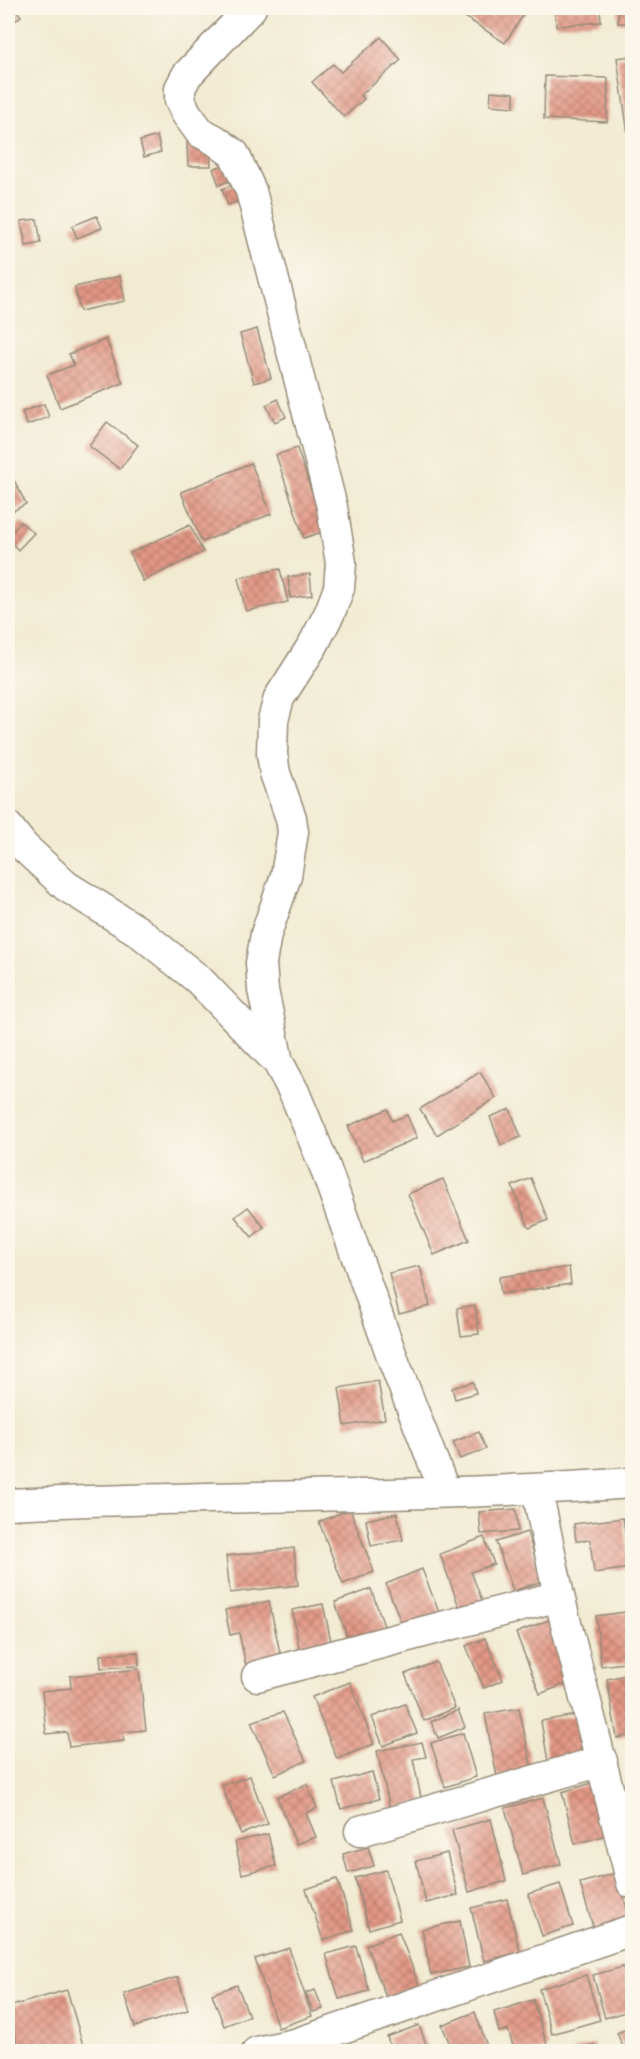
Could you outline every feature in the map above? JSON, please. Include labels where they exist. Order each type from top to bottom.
[{"type":"street","points":[[251,8],[187,75],[180,88],[180,100],[200,132],[221,143],[234,154],[251,191],[332,507],[341,563],[339,588],[330,612],[313,645],[279,698],[273,720],[272,754],[293,832],[286,876],[266,934],[261,963],[263,990],[278,1062]]},
{"type":"street","points":[[8,827],[23,846],[66,885],[138,932],[199,980],[278,1062],[294,1092],[325,1167],[394,1362],[445,1492]]},
{"type":"street","points":[[8,1504],[537,1490],[633,1483]]},
{"type":"street","points":[[537,1490],[559,1596],[632,1874]]},
{"type":"street","points":[[257,1676],[559,1596]]},
{"type":"street","points":[[360,1831],[602,1761]]},
{"type":"street","points":[[257,2052],[296,2048],[633,1930]]},
{"type":"building","points":[[8,8],[14,8],[21,16],[8,27]]},
{"type":"building","points":[[467,8],[528,8],[505,43],[462,15]]},
{"type":"building","points":[[554,8],[600,8],[601,22],[556,26]]},
{"type":"building","points":[[618,8],[632,8],[632,23],[618,23]]},
{"type":"building","points":[[381,37],[401,60],[361,95],[364,99],[344,117],[312,82],[333,64],[341,72]]},
{"type":"building","points":[[632,56],[632,133],[628,134],[617,58]]},
{"type":"building","points":[[545,76],[608,78],[607,122],[544,119]]},
{"type":"building","points":[[491,91],[514,93],[514,107],[490,105]]},
{"type":"building","points":[[157,136],[161,152],[144,157],[140,141]]},
{"type":"building","points":[[210,142],[211,166],[188,166],[187,143]]},
{"type":"building","points":[[233,161],[239,176],[219,185],[213,169]]},
{"type":"building","points":[[240,182],[245,199],[228,205],[222,189]]},
{"type":"building","points":[[97,216],[102,228],[77,238],[72,226]]},
{"type":"building","points":[[37,219],[41,243],[26,246],[21,221]]},
{"type":"building","points":[[120,276],[125,301],[80,311],[75,287]]},
{"type":"building","points":[[257,329],[271,378],[254,383],[240,334]]},
{"type":"building","points":[[106,339],[123,383],[60,408],[47,375],[74,365],[69,354]]},
{"type":"building","points":[[278,399],[286,417],[275,422],[266,405]]},
{"type":"building","points":[[44,404],[49,417],[27,425],[22,412]]},
{"type":"building","points":[[107,422],[138,445],[120,469],[89,446]]},
{"type":"building","points":[[297,448],[325,531],[304,538],[276,455]]},
{"type":"building","points":[[251,463],[271,514],[202,542],[181,492]]},
{"type":"building","points":[[10,472],[26,504],[11,512],[8,505],[8,473]]},
{"type":"building","points":[[21,522],[34,533],[18,550],[8,536]]},
{"type":"building","points":[[190,525],[203,552],[143,581],[130,553]]},
{"type":"building","points":[[280,569],[288,602],[246,611],[238,578]]},
{"type":"building","points":[[310,574],[312,595],[290,598],[288,577]]},
{"type":"building","points":[[480,1072],[496,1098],[437,1135],[420,1109]]},
{"type":"building","points":[[388,1109],[392,1121],[407,1115],[417,1138],[363,1161],[348,1126]]},
{"type":"building","points":[[510,1109],[521,1137],[501,1145],[490,1117]]},
{"type":"building","points":[[531,1178],[548,1220],[529,1228],[512,1186]]},
{"type":"building","points":[[443,1179],[469,1240],[434,1255],[408,1194]]},
{"type":"building","points":[[248,1207],[264,1227],[252,1237],[235,1217]]},
{"type":"building","points":[[420,1266],[430,1306],[399,1314],[389,1273]]},
{"type":"building","points":[[569,1267],[571,1284],[501,1294],[499,1277]]},
{"type":"building","points":[[475,1305],[479,1334],[461,1336],[457,1308]]},
{"type":"building","points":[[378,1381],[385,1419],[345,1426],[339,1388]]},
{"type":"building","points":[[473,1382],[476,1393],[455,1399],[452,1388]]},
{"type":"building","points":[[479,1432],[486,1449],[460,1459],[453,1442]]},
{"type":"building","points":[[350,1509],[374,1572],[343,1584],[319,1522]]},
{"type":"building","points":[[516,1509],[518,1531],[481,1534],[479,1512]]},
{"type":"building","points":[[397,1513],[403,1540],[371,1546],[366,1520]]},
{"type":"building","points":[[623,1518],[630,1568],[594,1573],[590,1540],[576,1541],[574,1524]]},
{"type":"building","points":[[527,1532],[543,1581],[513,1591],[496,1542]]},
{"type":"building","points":[[484,1537],[494,1564],[471,1572],[483,1603],[461,1612],[440,1554]]},
{"type":"building","points":[[294,1548],[298,1585],[230,1593],[226,1556]]},
{"type":"building","points":[[422,1569],[442,1620],[406,1635],[386,1584]]},
{"type":"building","points":[[371,1589],[389,1640],[353,1653],[335,1602]]},
{"type":"building","points":[[269,1601],[282,1662],[247,1670],[239,1633],[230,1635],[225,1610]]},
{"type":"building","points":[[323,1604],[332,1646],[300,1653],[292,1610]]},
{"type":"building","points":[[632,1611],[632,1662],[601,1666],[596,1616]]},
{"type":"building","points":[[551,1619],[575,1680],[540,1694],[516,1633]]},
{"type":"building","points":[[485,1638],[503,1680],[484,1688],[466,1646]]},
{"type":"building","points":[[138,1652],[139,1666],[101,1668],[100,1655]]},
{"type":"building","points":[[436,1662],[455,1708],[424,1721],[405,1674]]},
{"type":"building","points":[[139,1669],[146,1730],[123,1732],[124,1741],[69,1747],[67,1732],[46,1734],[42,1691],[71,1688],[70,1676]]},
{"type":"building","points":[[632,1674],[632,1735],[617,1738],[607,1679]]},
{"type":"building","points":[[350,1682],[374,1744],[337,1759],[312,1697]]},
{"type":"building","points":[[405,1704],[417,1733],[383,1746],[372,1717]]},
{"type":"building","points":[[519,1708],[532,1769],[497,1777],[485,1714]]},
{"type":"building","points":[[458,1710],[465,1727],[438,1738],[431,1722]]},
{"type":"building","points":[[283,1712],[306,1761],[275,1775],[251,1722]]},
{"type":"building","points":[[575,1715],[583,1761],[549,1767],[541,1721]]},
{"type":"building","points":[[463,1733],[476,1777],[445,1787],[431,1743]]},
{"type":"building","points":[[422,1742],[426,1757],[413,1759],[422,1802],[390,1809],[377,1751]]},
{"type":"building","points":[[372,1772],[379,1799],[341,1809],[334,1782]]},
{"type":"building","points":[[250,1776],[268,1824],[241,1834],[222,1786]]},
{"type":"building","points":[[592,1783],[607,1835],[575,1844],[562,1792]]},
{"type":"building","points":[[307,1784],[317,1808],[306,1813],[316,1837],[296,1844],[277,1797]]},
{"type":"building","points":[[543,1798],[561,1864],[523,1875],[505,1808]]},
{"type":"building","points":[[491,1819],[506,1881],[469,1892],[452,1830]]},
{"type":"building","points":[[268,1834],[276,1866],[242,1874],[235,1842]]},
{"type":"building","points":[[368,1847],[374,1866],[348,1873],[343,1854]]},
{"type":"building","points":[[447,1853],[458,1895],[426,1903],[416,1861]]},
{"type":"building","points":[[386,1870],[400,1920],[369,1929],[355,1878]]},
{"type":"building","points":[[617,1873],[630,1919],[594,1930],[580,1883]]},
{"type":"building","points":[[337,1879],[354,1930],[323,1940],[306,1889]]},
{"type":"building","points":[[560,1884],[573,1926],[542,1936],[528,1894]]},
{"type":"building","points":[[507,1899],[520,1952],[484,1961],[471,1908]]},
{"type":"building","points":[[460,1921],[469,1967],[431,1975],[422,1929]]},
{"type":"building","points":[[399,1932],[419,1985],[386,1997],[366,1945]]},
{"type":"building","points":[[356,1946],[369,1991],[339,1999],[326,1954]]},
{"type":"building","points":[[289,1948],[312,2016],[278,2028],[255,1959]]},
{"type":"building","points":[[623,1967],[632,2010],[605,2018],[593,1975]]},
{"type":"building","points":[[586,1975],[600,2020],[552,2034],[539,1989]]},
{"type":"building","points":[[178,1977],[188,2010],[135,2027],[124,1994]]},
{"type":"building","points":[[237,1985],[249,2016],[224,2026],[212,1994]]},
{"type":"building","points":[[67,1990],[85,2052],[19,2052],[8,2007]]},
{"type":"building","points":[[315,1990],[323,2009],[313,2012],[306,1993]]},
{"type":"building","points":[[533,2000],[548,2048],[535,2052],[515,2052],[508,2030],[499,2032],[494,2012]]},
{"type":"building","points":[[475,2012],[489,2052],[453,2052],[442,2025]]},
{"type":"building","points":[[419,2025],[429,2052],[392,2052],[387,2037]]},
{"type":"building","points":[[632,2027],[632,2052],[625,2052],[617,2033]]},
{"type":"building","points":[[594,2044],[596,2052],[572,2052],[572,2051]]}]
